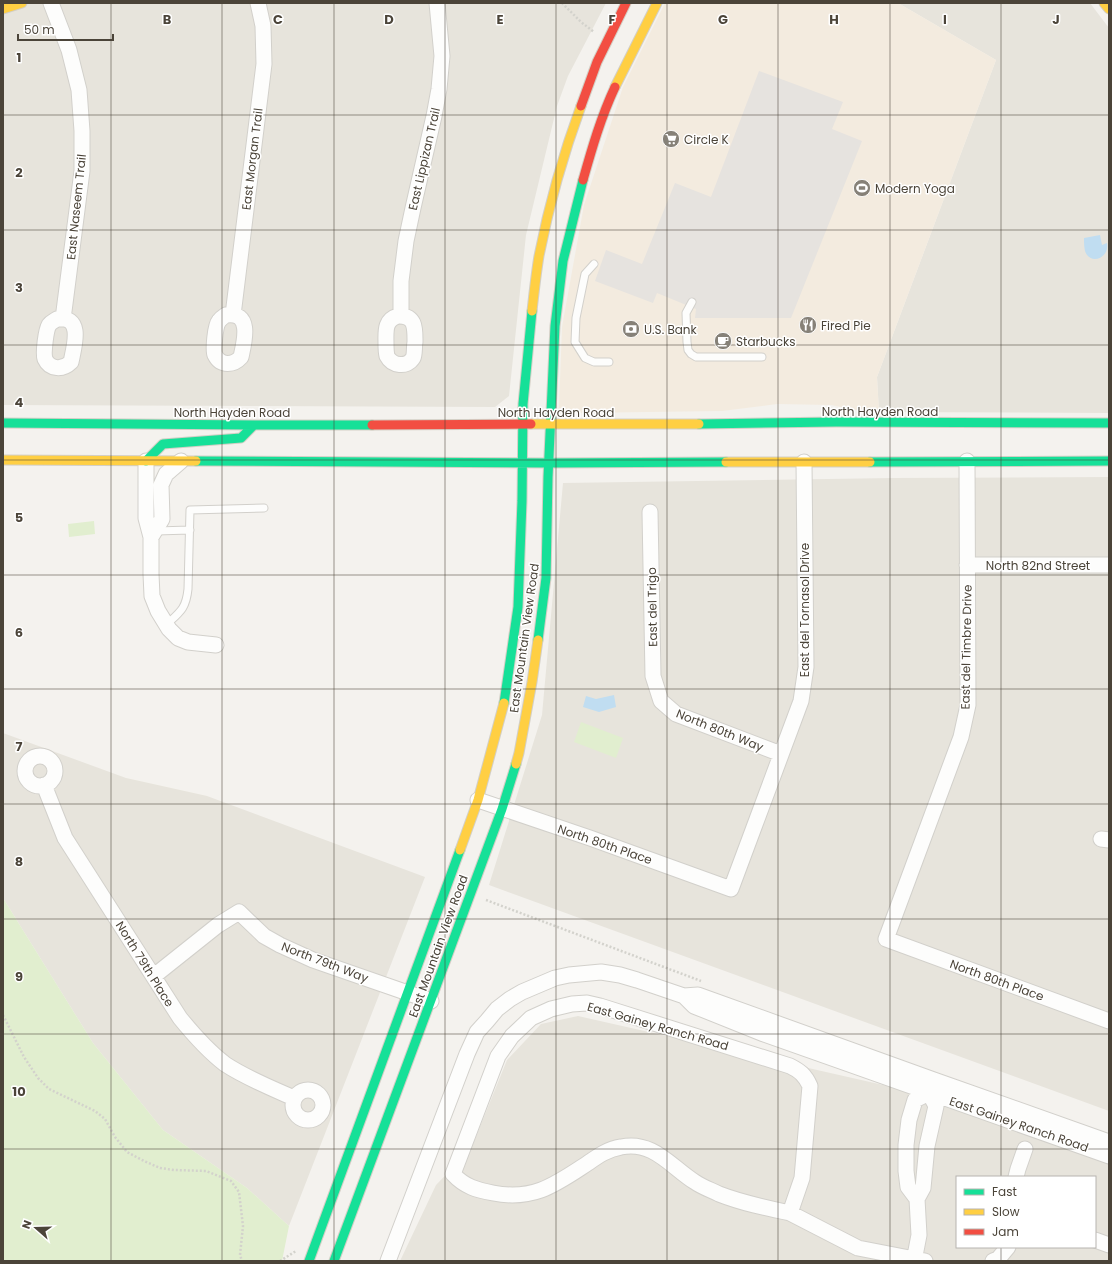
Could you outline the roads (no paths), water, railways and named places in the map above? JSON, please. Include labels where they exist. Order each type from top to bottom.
[{"type":"main road","points":[[3,9],[22,3]]},
{"type":"main road","name":"East Mountain View Road","points":[[308,1261],[478,800],[506,697],[518,607],[523,424],[530,322],[539,258],[551,201],[571,132],[597,62],[626,3]]},
{"type":"main road","name":"East Mountain View Road","points":[[334,1261],[502,809],[519,753],[532,682],[545,586],[550,424],[555,326],[559,288],[579,194],[597,132],[608,102],[636,41],[657,3]]},
{"type":"main road","points":[[1104,3],[1109,9]]},
{"type":"main road","name":"North Hayden Road","points":[[3,422],[254,425],[671,425],[836,422],[1109,423]]},
{"type":"main road","points":[[146,461],[163,444],[241,438],[254,425]]},
{"type":"main road","points":[[3,460],[396,461],[523,463],[1109,461]]},
{"type":"street","name":"East Naseem Trail","points":[[51,3],[70,50],[79,90],[82,131],[82,171],[63,319]]},
{"type":"street","name":"East Morgan Trail","points":[[233,315],[264,64],[263,26],[258,3]]},
{"type":"street","name":"East Lippizan Trail","points":[[401,316],[401,281],[406,241],[439,88],[442,56],[437,3]]},
{"type":"street","points":[[146,461],[146,518],[152,533],[152,596],[158,611],[166,624],[178,638],[188,642],[216,645]]},
{"type":"street","points":[[152,533],[162,519],[161,485],[166,474],[181,461]]},
{"type":"street","name":"East del Timbre Drive","points":[[886,939],[961,737],[968,705],[967,461]]},
{"type":"street","name":"East del Tornasol Drive","points":[[731,889],[801,701],[806,667],[804,462]]},
{"type":"street","name":"East del Trigo","points":[[650,512],[653,676],[661,701]]},
{"type":"street","name":"North 82nd Street","points":[[967,565],[1109,565]]},
{"type":"street","name":"North 80th Way","points":[[661,701],[676,714],[781,754]]},
{"type":"street","name":"North 79th Place","points":[[44,785],[65,838],[180,1018],[197,1038],[225,1064],[261,1084],[294,1098]]},
{"type":"street","name":"North 80th Place","points":[[478,800],[590,838],[731,889]]},
{"type":"street","name":"North 79th Way","points":[[154,976],[218,925],[239,912],[264,936],[280,945],[313,960],[431,1001]]},
{"type":"street","name":"North 80th Place","points":[[886,939],[1109,1021]]},
{"type":"street","name":"East Gainey Ranch Road","points":[[388,1261],[467,1054],[477,1032],[497,1009],[510,999],[554,978],[569,975],[601,972],[620,975],[684,996],[698,995],[1109,1156]]},
{"type":"street","name":"East Gainey Ranch Road","points":[[790,1213],[802,1178],[810,1086],[806,1077],[798,1070],[790,1066],[643,1019],[600,1006],[586,1004],[572,1004],[551,1009],[531,1018],[512,1036],[498,1056],[453,1174],[459,1181],[475,1190],[503,1195],[523,1195],[554,1185],[604,1152],[622,1146],[640,1146],[656,1152],[695,1183],[721,1194],[756,1206],[790,1213],[858,1248],[918,1260],[919,1235],[917,1199],[923,1188],[926,1146],[936,1106],[931,1086]]},
{"type":"street","name":"East Gainey Ranch Road","points":[[931,1086],[1109,1142]]},
{"type":"street","name":"East Gainey Ranch Road","points":[[917,1199],[908,1187],[906,1171],[906,1145],[909,1120],[915,1100],[931,1086]]},
{"type":"street","name":"East Gainey Ranch Road","points":[[1016,1176],[1025,1149]]},
{"type":"street","points":[[1096,1240],[1109,1245]]},
{"type":"street","points":[[992,1261],[998,1259],[1007,1248]]},
{"type":"lane","points":[[594,264],[585,274],[576,318],[575,342],[585,358],[594,362],[609,362]]},
{"type":"lane","points":[[692,302],[686,313],[687,342],[690,354],[696,357],[762,357]]},
{"type":"lane","points":[[166,624],[182,611],[187,602],[190,510],[264,508]]},
{"type":"lane","points":[[152,533],[190,530]]},
{"type":"water","points":[[1100,235],[1102,245],[1107,243],[1106,253],[1099,258],[1091,258],[1085,251],[1084,238]]},
{"type":"water","points":[[614,695],[616,707],[599,712],[583,707],[586,696],[596,699]]},
{"type":"place","name":"Circle K","points":[[671,139]]},
{"type":"place","name":"Modern Yoga","points":[[862,188]]},
{"type":"place","name":"Fired Pie","points":[[808,325]]},
{"type":"place","name":"U.S. Bank","points":[[631,329]]},
{"type":"place","name":"Starbucks","points":[[723,341]]}]
